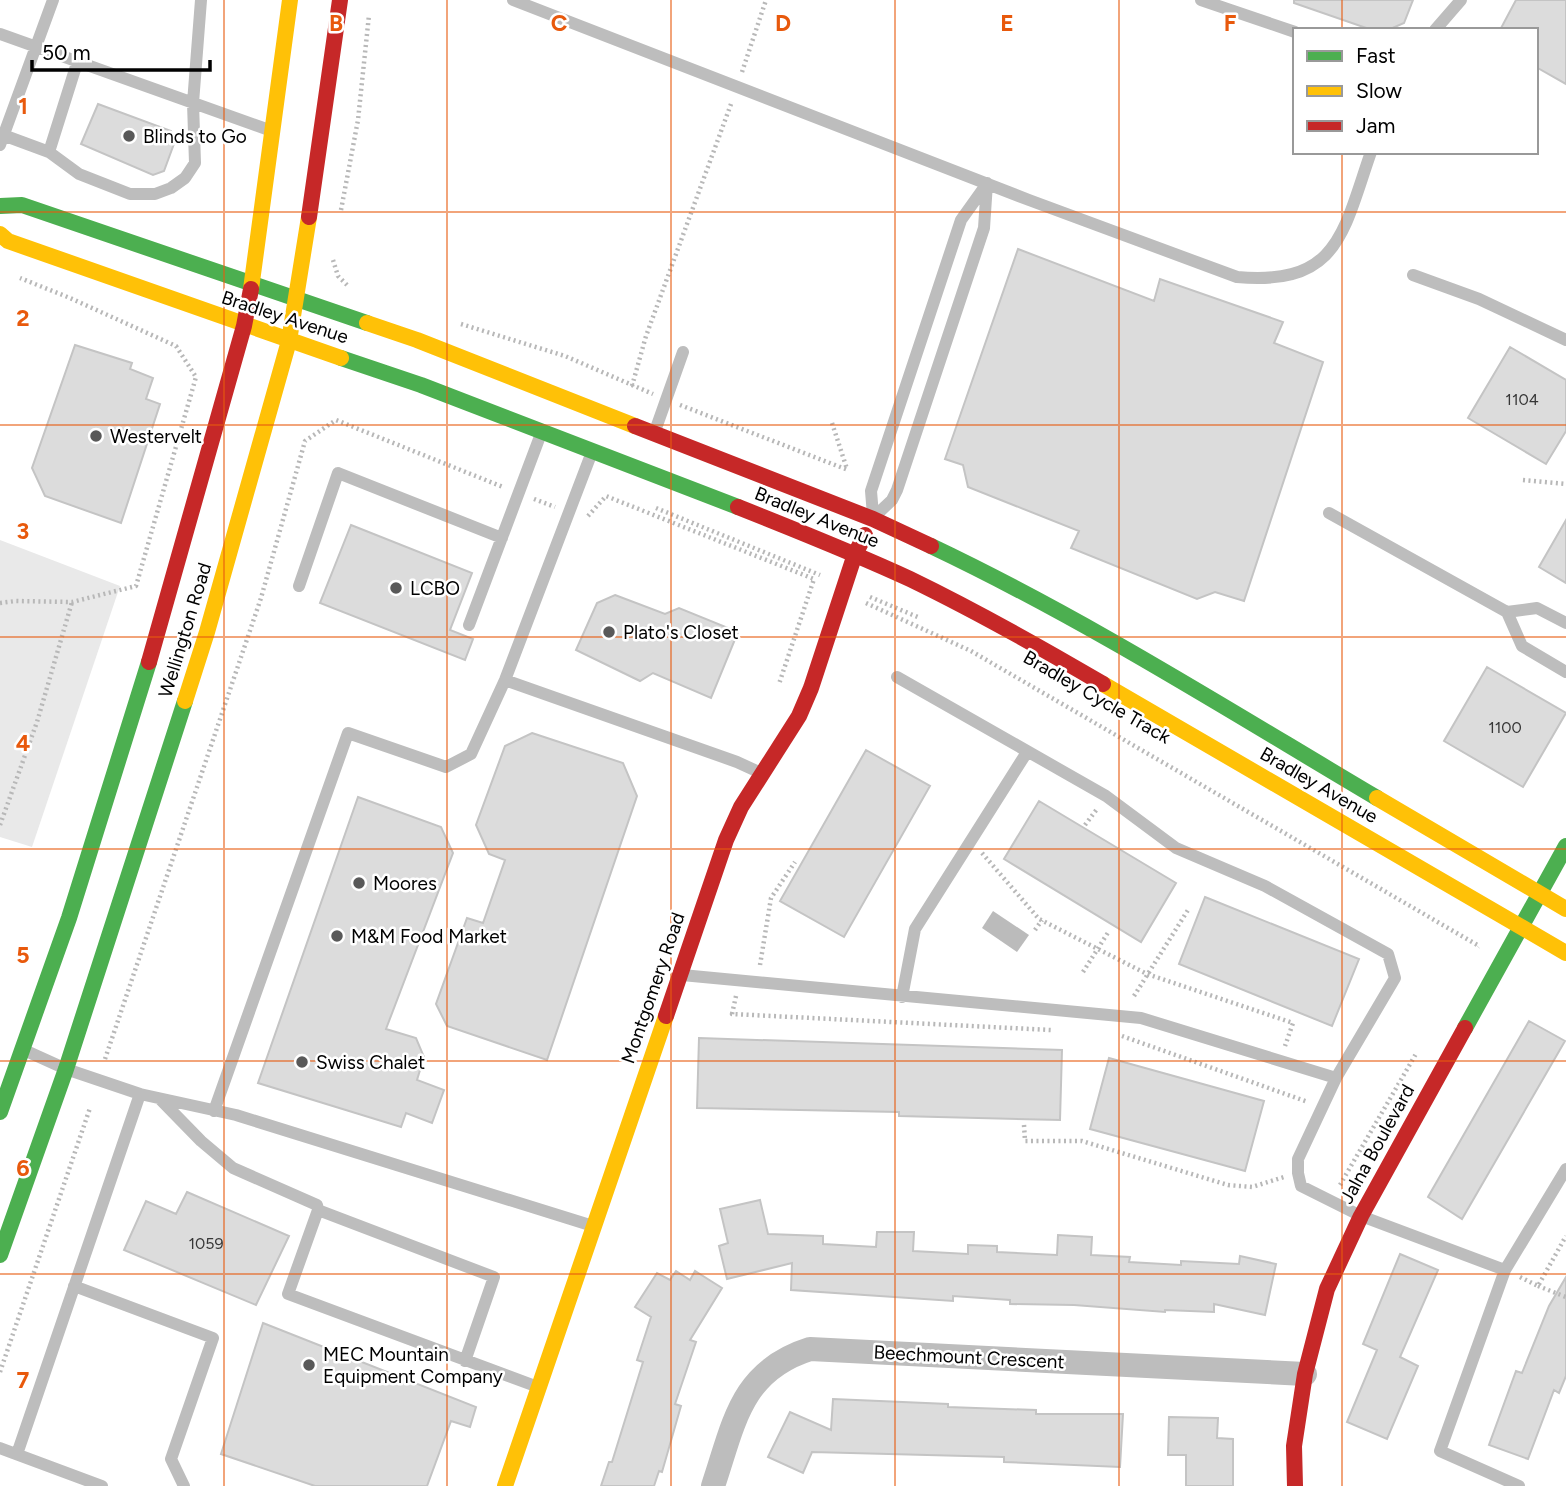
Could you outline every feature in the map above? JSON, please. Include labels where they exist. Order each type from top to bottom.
[{"type":"main road","name":"Wellington Road","points":[[0,1112],[96,836],[165,613],[244,326],[252,285],[290,0]]},
{"type":"main road","name":"Wellington Road","points":[[0,1255],[66,1069],[215,606],[289,341],[298,299],[340,0]]},
{"type":"main road","name":"Bradley Avenue","points":[[0,206],[22,205],[481,364],[873,519],[975,566],[1058,611],[1566,909]]},
{"type":"main road","name":"Bradley Avenue","points":[[0,234],[8,241],[244,326],[421,385],[543,431],[855,554],[912,580],[1009,629],[1566,953]]},
{"type":"main road","name":"Montgomery Road","points":[[505,1486],[726,840],[741,807],[799,716],[811,688],[855,554],[873,519]]},
{"type":"main road","name":"Jalna Boulevard","points":[[1295,1486],[1294,1446],[1306,1374],[1327,1289],[1361,1216],[1566,846]]},
{"type":"street","name":"Beechmount Crescent","points":[[713,1486],[737,1416],[748,1393],[763,1373],[786,1356],[810,1349],[1306,1374]]},
{"type":"lane","points":[[53,0],[2,140],[49,152],[79,174],[130,194],[155,194],[171,188],[185,178],[195,163],[193,103],[201,0]]},
{"type":"lane","points":[[516,0],[1237,277],[1267,279],[1293,275],[1323,260],[1343,232],[1370,154]]},
{"type":"lane","points":[[1201,0],[1293,31]]},
{"type":"lane","points":[[1437,28],[1461,0]]},
{"type":"lane","points":[[0,34],[273,131]]},
{"type":"lane","points":[[49,152],[78,63]]},
{"type":"lane","points":[[873,519],[897,490],[984,228],[987,183]]},
{"type":"lane","points":[[873,519],[871,491],[961,220],[987,183]]},
{"type":"lane","points":[[1413,275],[1479,299],[1566,340]]},
{"type":"lane","points":[[654,434],[683,352]]},
{"type":"lane","points":[[469,625],[543,431]]},
{"type":"lane","points":[[214,1111],[348,733],[446,766],[471,754],[505,681],[552,564],[593,450]]},
{"type":"lane","points":[[299,586],[338,473],[502,538]]},
{"type":"lane","points":[[1329,513],[1507,612],[1522,646],[1566,672]]},
{"type":"lane","points":[[1507,612],[1537,607],[1566,623]]},
{"type":"lane","points":[[897,677],[1106,796],[1176,848],[1265,886],[1388,954],[1395,978],[1336,1078],[1298,1159],[1301,1186],[1361,1216],[1505,1270]]},
{"type":"lane","points":[[505,681],[737,762],[763,774]]},
{"type":"lane","points":[[902,997],[915,929],[1027,752]]},
{"type":"lane","points":[[680,975],[1140,1018],[1336,1078]]},
{"type":"lane","points":[[23,1050],[66,1069],[140,1094],[236,1115],[594,1226]]},
{"type":"lane","points":[[17,1454],[140,1094]]},
{"type":"lane","points":[[160,1098],[201,1141],[233,1168],[317,1205],[318,1210],[288,1294],[539,1387]]},
{"type":"lane","points":[[1519,1486],[1440,1451],[1505,1270],[1566,1169]]},
{"type":"lane","points":[[318,1210],[495,1277],[465,1361]]},
{"type":"lane","points":[[74,1286],[213,1338],[171,1459],[184,1486]]},
{"type":"lane","points":[[0,1448],[102,1486]]},
{"type":"path","points":[[632,386],[646,336],[766,0]]},
{"type":"path","points":[[337,222],[344,200],[358,120],[369,13]]},
{"type":"path","points":[[333,253],[333,263],[338,276],[350,288]]},
{"type":"path","points":[[0,603],[72,603],[136,586],[195,377],[176,346],[12,275]]},
{"type":"path","points":[[458,323],[565,356],[666,400],[848,470],[832,423]]},
{"type":"path","points":[[105,1059],[261,598],[305,441],[336,420],[585,519],[606,496],[844,589],[971,651],[1479,946],[1472,957]]},
{"type":"path","points":[[1523,480],[1566,484]]},
{"type":"path","points":[[652,506],[844,589],[924,620]]},
{"type":"path","points":[[779,686],[814,579]]},
{"type":"path","points":[[0,825],[37,722],[72,603]]},
{"type":"path","points":[[971,839],[1042,920],[1147,974],[1293,1023],[1280,1061]]},
{"type":"path","points":[[757,981],[771,898],[795,862]]},
{"type":"path","points":[[1134,996],[1188,910]]},
{"type":"path","points":[[1035,930],[1042,920]]},
{"type":"path","points":[[1083,972],[1109,931]]},
{"type":"path","points":[[740,980],[732,1014],[1059,1030]]},
{"type":"path","points":[[1113,1033],[1322,1107]]},
{"type":"path","points":[[1340,1185],[1418,1050]]},
{"type":"path","points":[[0,1373],[90,1108]]},
{"type":"path","points":[[1024,1125],[1025,1141],[1082,1141],[1228,1185],[1252,1187],[1298,1173]]},
{"type":"path","points":[[1538,1286],[1566,1297]]},
{"type":"shaded area","points":[[0,540],[120,586],[32,847],[0,837]]},
{"type":"shaded area","points":[[993,911],[1029,935],[1017,952],[982,928]]},
{"type":"building","points":[[1294,0],[1413,0],[1404,23],[1393,28],[1366,28],[1294,3]]},
{"type":"building","points":[[1516,0],[1566,0],[1566,84],[1538,68],[1538,28],[1501,28]]},
{"type":"building","name":"Blinds to Go","points":[[98,104],[171,131],[175,141],[164,171],[153,175],[81,144]]},
{"type":"building","points":[[1018,249],[1154,301],[1160,279],[1283,322],[1274,343],[1323,362],[1244,601],[1215,592],[1197,599],[1071,548],[1079,531],[968,487],[963,465],[945,459]]},
{"type":"building","name":"Westervelt","points":[[75,345],[132,363],[130,369],[153,378],[146,399],[160,404],[121,523],[45,496],[32,468]]},
{"type":"building","points":[[1510,347],[1566,380],[1566,431],[1546,464],[1468,418]]},
{"type":"building","points":[[1566,520],[1566,583],[1539,567]]},
{"type":"building","name":"LCBO","points":[[351,525],[472,573],[450,630],[473,639],[465,660],[320,603]]},
{"type":"building","points":[[615,595],[665,614],[679,608],[738,632],[711,698],[653,673],[640,681],[576,650],[597,603]]},
{"type":"building","points":[[1487,667],[1566,713],[1523,787],[1444,741]]},
{"type":"building","points":[[532,733],[623,763],[637,796],[547,1060],[447,1026],[436,1004],[467,918],[483,923],[505,860],[489,854],[476,825],[505,746]]},
{"type":"building","points":[[866,750],[930,786],[844,937],[780,901]]},
{"type":"building","points":[[358,797],[441,827],[453,853],[386,1029],[416,1038],[424,1057],[417,1080],[444,1090],[432,1123],[406,1113],[401,1127],[258,1083]]},
{"type":"building","points":[[1039,801],[1176,883],[1141,942],[1004,859]]},
{"type":"building","points":[[1205,897],[1359,959],[1332,1026],[1179,964]]},
{"type":"building","points":[[1529,1021],[1565,1041],[1462,1219],[1428,1197]]},
{"type":"building","points":[[699,1038],[1062,1050],[1060,1120],[899,1116],[899,1112],[697,1108]]},
{"type":"building","points":[[1109,1058],[1264,1101],[1245,1171],[1090,1129]]},
{"type":"building","points":[[187,1192],[289,1236],[256,1305],[124,1250],[146,1201],[176,1214]]},
{"type":"building","points":[[760,1200],[768,1234],[823,1236],[823,1244],[876,1247],[877,1232],[914,1232],[913,1251],[968,1254],[968,1245],[997,1246],[997,1252],[1057,1255],[1058,1235],[1092,1237],[1091,1255],[1130,1257],[1129,1262],[1239,1264],[1240,1256],[1276,1264],[1265,1315],[1214,1304],[1214,1312],[1165,1312],[1074,1305],[1010,1304],[1010,1300],[953,1296],[953,1301],[791,1290],[792,1263],[727,1279],[719,1246],[728,1243],[720,1209]]},
{"type":"building","points":[[1400,1254],[1438,1270],[1400,1357],[1418,1366],[1387,1439],[1347,1422],[1377,1350],[1363,1344]]},
{"type":"building","points":[[676,1271],[690,1280],[695,1271],[722,1288],[690,1340],[696,1342],[675,1404],[681,1406],[662,1472],[659,1471],[654,1486],[601,1486],[609,1462],[612,1462],[643,1362],[637,1360],[651,1317],[635,1307],[657,1273],[670,1280]]},
{"type":"building","points":[[1566,1277],[1566,1376],[1559,1393],[1554,1390],[1528,1459],[1489,1445],[1516,1371],[1522,1373],[1549,1306]]},
{"type":"building","name":"MEC Mountain Equipment Company","points":[[263,1323],[476,1407],[470,1427],[451,1421],[427,1486],[315,1486],[221,1454]]},
{"type":"building","points":[[833,1399],[1036,1410],[1036,1414],[1123,1414],[1120,1467],[1004,1462],[1004,1457],[812,1452],[803,1473],[768,1457],[790,1412],[831,1430]]},
{"type":"building","points":[[1169,1417],[1218,1418],[1217,1438],[1233,1439],[1233,1486],[1186,1486],[1186,1455],[1168,1455]]},
{"type":"traffic: fast","points":[[0,206],[22,205],[367,323]]},
{"type":"traffic: fast","points":[[341,358],[421,385],[738,507]]},
{"type":"traffic: fast","points":[[931,546],[1101,635],[1377,798]]},
{"type":"traffic: fast","points":[[0,1112],[69,918],[149,662]]},
{"type":"traffic: fast","points":[[0,1255],[66,1069],[185,701]]},
{"type":"traffic: fast","points":[[1465,1028],[1566,846]]},
{"type":"traffic: slow","points":[[251,289],[290,0]]},
{"type":"traffic: slow","points":[[185,701],[289,341],[309,217]]},
{"type":"traffic: slow","points":[[0,234],[8,241],[341,358]]},
{"type":"traffic: slow","points":[[367,323],[635,426]]},
{"type":"traffic: slow","points":[[1103,684],[1566,953]]},
{"type":"traffic: slow","points":[[1377,798],[1566,909]]},
{"type":"traffic: slow","points":[[505,1486],[666,1016]]},
{"type":"traffic: jam","points":[[309,217],[340,0]]},
{"type":"traffic: jam","points":[[149,662],[244,326],[251,289]]},
{"type":"traffic: jam","points":[[635,426],[873,519],[931,546]]},
{"type":"traffic: jam","points":[[738,507],[910,579],[1103,684]]},
{"type":"traffic: jam","points":[[666,1016],[726,840],[741,807],[799,716],[811,688],[855,554],[865,535]]},
{"type":"traffic: jam","points":[[1295,1486],[1294,1446],[1305,1374],[1327,1289],[1361,1216],[1465,1028]]},
{"type":"place","name":"Blinds to Go","points":[[129,136]]},
{"type":"place","name":"Westervelt","points":[[96,436]]},
{"type":"place","name":"LCBO","points":[[396,588]]},
{"type":"place","name":"Plato's Closet","points":[[609,632]]},
{"type":"place","name":"Moores","points":[[359,883]]},
{"type":"place","name":"M&M Food Market","points":[[337,936]]},
{"type":"place","name":"Swiss Chalet","points":[[302,1062]]},
{"type":"place","name":"MEC Mountain Equipment Company","points":[[309,1365]]}]
